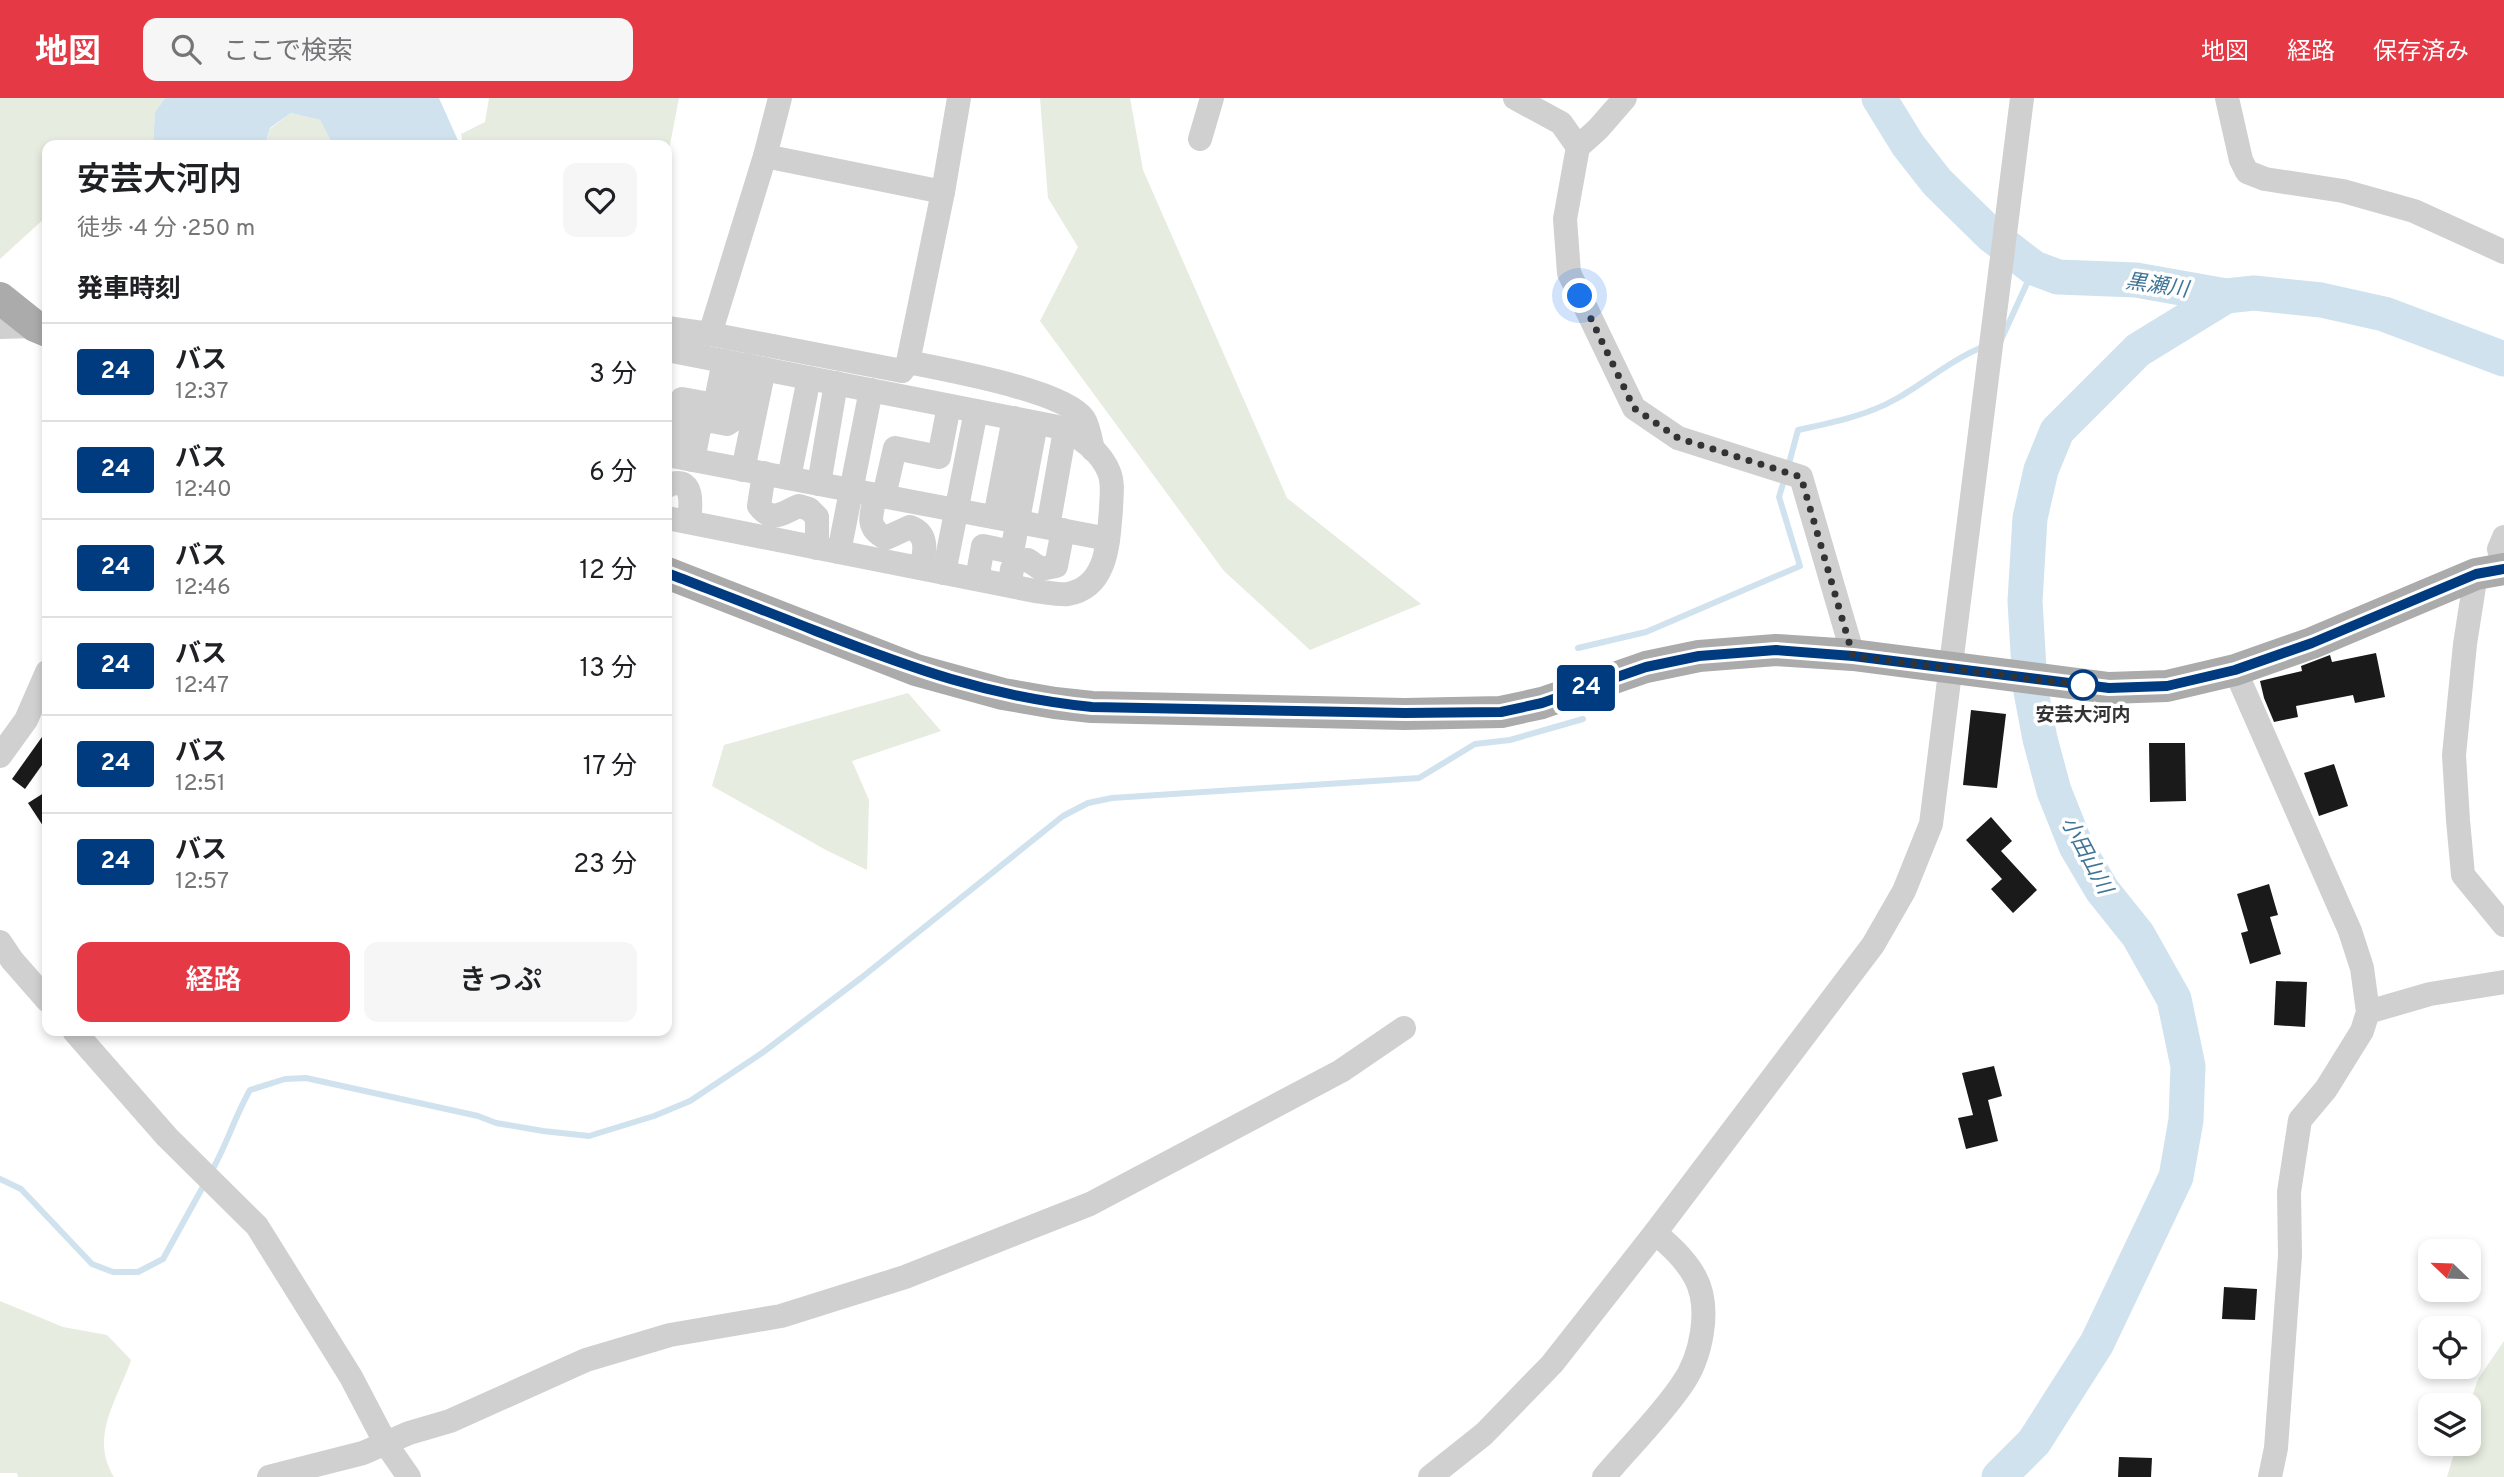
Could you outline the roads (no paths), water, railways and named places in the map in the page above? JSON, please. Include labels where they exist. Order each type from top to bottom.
[{"type":"main road","points":[[0,298],[41,329]]},
{"type":"main road","points":[[672,575],[916,670],[1003,694],[1055,704],[1405,713],[1501,712],[1542,703],[1646,667],[1699,656],[1776,650],[1853,656],[2109,688],[2167,686],[2235,670],[2312,643],[2495,570]]},
{"type":"street","points":[[710,334],[765,156],[780,98]]},
{"type":"street","points":[[672,329],[902,371],[908,362],[943,192],[959,98]]},
{"type":"street","points":[[1200,139],[1212,98]]},
{"type":"street","points":[[1515,98],[1561,123],[1578,148]]},
{"type":"street","points":[[1625,98],[1578,148],[1565,219],[1569,273],[1634,408],[1678,438],[1801,477],[1853,656]]},
{"type":"street","points":[[1430,1477],[1484,1434],[1552,1364],[1873,945],[1904,891],[1931,824],[1948,669],[2022,98]]},
{"type":"street","points":[[2227,98],[2241,160],[2248,172],[2265,180],[2343,191],[2414,211],[2504,251]]},
{"type":"street","points":[[765,156],[943,192]]},
{"type":"street","points":[[0,327],[41,329]]},
{"type":"street","points":[[672,352],[1065,430],[1082,438],[1094,451],[1109,471],[1112,485],[1104,562],[1086,585],[1068,594],[1035,591],[678,520],[692,499],[683,485],[672,484]]},
{"type":"street","points":[[908,362],[1004,382],[1069,405],[1084,420],[1094,451]]},
{"type":"street","points":[[745,365],[715,405],[682,399],[677,457],[1108,539]]},
{"type":"street","points":[[745,365],[759,506],[765,514],[775,516],[783,515],[799,506],[809,509],[817,517],[828,550]]},
{"type":"street","points":[[789,478],[809,378]]},
{"type":"street","points":[[819,484],[836,383]]},
{"type":"street","points":[[828,550],[851,490],[871,390]]},
{"type":"street","points":[[932,570],[919,530],[910,527],[886,538],[871,527],[870,520],[895,448],[939,457],[949,406]]},
{"type":"street","points":[[932,570],[956,510],[976,411]]},
{"type":"street","points":[[976,579],[983,545],[1012,551],[1006,519],[1025,421]]},
{"type":"street","points":[[1009,586],[1016,561],[1028,561],[1041,569],[1056,565],[1055,529],[1065,430]]},
{"type":"street","points":[[2504,537],[2495,570],[2465,644],[2454,755],[2463,875],[2504,925]]},
{"type":"street","points":[[2235,670],[2350,931],[2362,968],[2368,1012],[2362,1031],[2326,1089],[2300,1120],[2289,1192],[2290,1256],[2276,1448],[2270,1477]]},
{"type":"street","points":[[0,756],[26,720],[42,683]]},
{"type":"street","points":[[0,942],[42,994]]},
{"type":"street","points":[[2368,1012],[2430,994],[2504,982]]},
{"type":"street","points":[[269,1477],[363,1453],[409,1433],[450,1421],[586,1360],[670,1335],[793,1312],[905,1278],[1090,1204],[1341,1071],[1404,1028]]},
{"type":"street","points":[[78,1036],[167,1136],[257,1226],[351,1377],[386,1444],[409,1477]]},
{"type":"street","points":[[1604,1477],[1683,1384],[1702,1340],[1703,1302],[1696,1278],[1671,1247],[1655,1233]]},
{"type":"water","points":[[165,98],[439,98],[458,140],[330,140],[320,120],[291,113],[270,128],[266,140],[153,140],[155,112]]},
{"type":"waterway","name":"黒瀬川","points":[[1879,98],[1908,145],[1937,182],[1991,235],[2034,268],[2058,277],[2136,280],[2226,296],[2254,293],[2321,300],[2384,314],[2504,359]]},
{"type":"waterway","points":[[2001,340],[2034,268]]},
{"type":"waterway","name":"小田山川","points":[[1999,1477],[2034,1442],[2097,1343],[2176,1177],[2186,1120],[2188,1066],[2174,999],[2138,935],[2102,890],[2076,846],[2054,791],[2030,686],[2025,601],[2030,518],[2041,470],[2057,431],[2138,350],[2226,296]]},
{"type":"waterway","points":[[1788,467],[1798,430],[1848,418],[1885,405],[1961,357],[1985,346]]},
{"type":"waterway","points":[[1578,648],[1646,632],[1800,566],[1779,497],[1785,477]]},
{"type":"waterway","points":[[210,1174],[250,1090],[285,1079],[306,1078],[478,1116],[496,1123],[589,1136],[654,1116],[690,1101],[762,1053],[861,978],[1063,816],[1088,803],[1112,798],[1419,778],[1475,744],[1510,740],[1583,719]]},
{"type":"waterway","points":[[0,1179],[21,1189],[92,1264],[113,1272],[138,1272],[163,1259],[205,1183]]},
{"type":"place","name":"安芸大河内","points":[[2083,685]]}]
